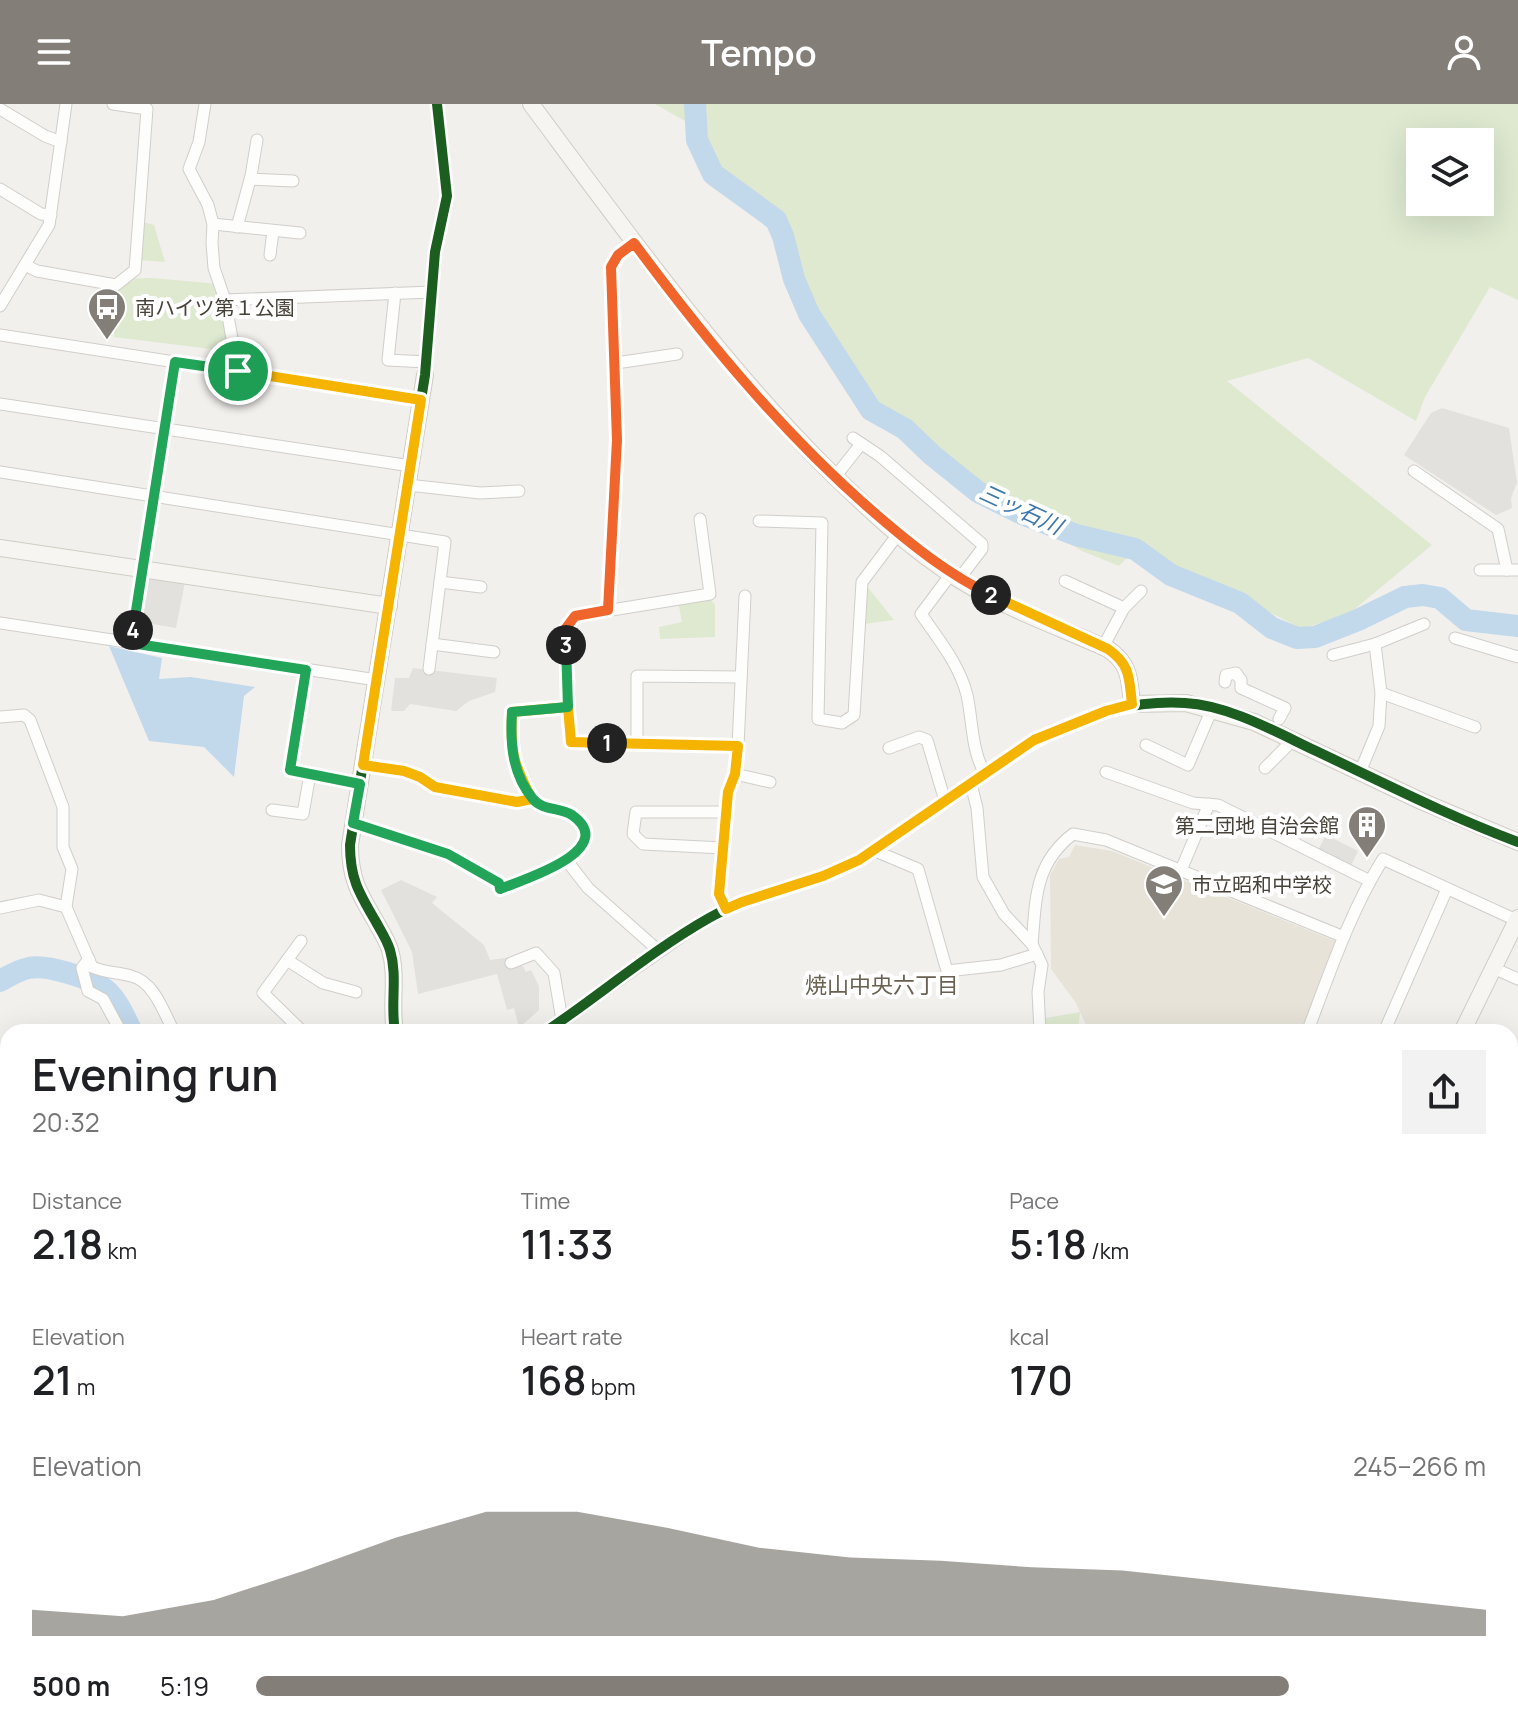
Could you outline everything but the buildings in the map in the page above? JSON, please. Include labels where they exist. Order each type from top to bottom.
[{"type":"street","points":[[0,306],[49,225],[66,104]]},
{"type":"street","points":[[25,265],[37,271],[116,285],[135,270],[147,109],[113,104]]},
{"type":"street","points":[[205,104],[199,142],[189,169],[208,205],[213,224],[214,268],[225,300],[238,371]]},
{"type":"street","points":[[394,1024],[394,965],[389,945],[356,887],[350,869],[353,823],[426,369],[435,252],[447,196],[437,104]]},
{"type":"street","points":[[531,104],[721,354],[835,477],[955,577],[1122,659],[1127,670],[1132,704]]},
{"type":"street","points":[[0,109],[61,142]]},
{"type":"street","points":[[237,227],[257,140]]},
{"type":"street","points":[[250,179],[293,181]]},
{"type":"street","points":[[0,189],[41,214],[51,215]]},
{"type":"street","points":[[213,224],[300,233]]},
{"type":"street","points":[[270,255],[273,231]]},
{"type":"street","points":[[608,610],[617,440],[611,267],[618,255],[634,243]]},
{"type":"street","points":[[225,300],[432,292]]},
{"type":"street","points":[[395,293],[388,360],[426,369]]},
{"type":"street","points":[[0,335],[421,400]]},
{"type":"street","points":[[616,363],[677,354]]},
{"type":"street","points":[[131,643],[175,362]]},
{"type":"street","points":[[0,404],[411,466]]},
{"type":"street","points":[[835,477],[857,441],[880,456],[982,544],[982,549],[921,614],[954,660],[967,695],[976,758],[985,774]]},
{"type":"street","points":[[1414,471],[1498,529],[1512,570],[1480,570]]},
{"type":"street","points":[[0,472],[445,542],[429,669]]},
{"type":"street","points":[[408,485],[480,493],[519,491]]},
{"type":"street","points":[[700,519],[710,594],[575,616],[566,628],[571,742],[738,746]]},
{"type":"street","points":[[759,521],[822,523],[818,719],[842,723],[854,715],[862,582],[899,533]]},
{"type":"street","points":[[0,548],[389,606]]},
{"type":"street","points":[[1065,581],[1124,608]]},
{"type":"street","points":[[440,582],[481,587]]},
{"type":"street","points":[[1103,647],[1124,608],[1141,591]]},
{"type":"street","points":[[726,909],[719,894],[728,792],[735,774],[738,746],[745,596]]},
{"type":"street","points":[[0,623],[377,680]]},
{"type":"street","points":[[1333,655],[1375,644],[1424,624]]},
{"type":"street","points":[[1455,638],[1518,657]]},
{"type":"street","points":[[432,644],[494,652]]},
{"type":"street","points":[[1360,772],[1379,726],[1381,693],[1375,644]]},
{"type":"street","points":[[306,670],[290,770],[360,784]]},
{"type":"street","points":[[1225,682],[1226,675],[1236,673],[1241,680],[1241,688],[1285,708],[1279,719]]},
{"type":"street","points":[[637,743],[637,676],[741,677]]},
{"type":"street","points":[[1381,693],[1475,727]]},
{"type":"street","points":[[556,1024],[708,918],[742,902],[823,876],[859,860],[1034,740],[1132,704],[1186,703],[1254,722],[1518,842]]},
{"type":"street","points":[[353,823],[448,854],[499,883],[500,889],[567,861],[584,844],[585,834],[579,821],[568,812],[540,806],[532,799],[515,766],[510,745],[512,712],[568,707]]},
{"type":"street","points":[[1146,745],[1188,765],[1212,709]]},
{"type":"street","points":[[0,717],[24,715],[30,720],[63,807],[63,847],[72,869],[66,907],[92,967],[108,974],[146,981],[170,1024]]},
{"type":"street","points":[[889,748],[919,737],[927,740],[945,801]]},
{"type":"street","points":[[1265,768],[1293,740]]},
{"type":"street","points":[[363,765],[404,771],[435,787],[517,802],[532,799]]},
{"type":"street","points":[[1106,772],[1193,803],[1218,805],[1370,881]]},
{"type":"street","points":[[272,810],[303,814],[310,774]]},
{"type":"street","points":[[735,774],[770,782]]},
{"type":"street","points":[[971,784],[977,808],[983,877],[1004,914],[1034,949],[1042,965],[1038,992],[1040,1024]]},
{"type":"street","points":[[1181,870],[1209,804]]},
{"type":"street","points":[[723,848],[643,844],[633,834],[636,812],[726,812]]},
{"type":"street","points":[[1034,949],[1037,885],[1054,851],[1073,834],[1106,840],[1344,937]]},
{"type":"street","points":[[873,850],[918,869],[947,971],[1001,965],[1034,949]]},
{"type":"street","points":[[1310,1024],[1344,937],[1383,859],[1517,919],[1470,1024]]},
{"type":"street","points":[[567,861],[588,888],[659,951]]},
{"type":"street","points":[[1388,1024],[1447,889]]},
{"type":"street","points":[[0,908],[39,900],[66,907]]},
{"type":"street","points":[[295,1024],[263,993],[301,941]]},
{"type":"street","points":[[511,963],[536,953],[554,973],[562,1020]]},
{"type":"street","points":[[89,959],[82,968],[88,991],[103,999],[117,1024]]},
{"type":"street","points":[[287,960],[323,983],[356,992]]},
{"type":"street","points":[[1493,968],[1518,979]]},
{"type":"shaded area","points":[[1442,408],[1509,428],[1517,483],[1511,498],[1512,508],[1496,515],[1404,455],[1431,413]]},
{"type":"shaded area","points":[[149,576],[185,582],[176,628],[141,622]]},
{"type":"shaded area","points":[[413,668],[497,678],[495,692],[469,701],[456,711],[410,704],[404,711],[391,711],[395,678],[409,678]]},
{"type":"shaded area","points":[[1326,835],[1358,851],[1351,866],[1318,850]]},
{"type":"shaded area","name":"市立昭和中学校","points":[[1075,845],[1112,851],[1340,943],[1305,1024],[1086,1024],[1076,1003],[1051,969],[1050,875],[1059,859],[1069,857]]},
{"type":"shaded area","points":[[401,880],[437,897],[432,903],[484,945],[490,960],[512,957],[515,966],[523,966],[526,972],[531,970],[539,986],[539,1010],[523,1024],[518,1024],[514,1008],[507,1010],[497,974],[418,994],[412,952],[381,890]]},
{"type":"green space","points":[[655,104],[1518,104],[1518,300],[1490,287],[1425,397],[1416,421],[1308,358],[1227,381],[1432,545],[1350,613],[1302,629],[1234,594],[1127,558],[1119,566],[1082,551],[959,473],[868,401],[813,313],[794,260],[789,229],[778,216],[754,201],[721,173],[701,130]]},
{"type":"green space","points":[[139,221],[154,225],[165,262],[137,260]]},
{"type":"green space","points":[[152,278],[219,284],[235,352],[114,337],[116,285],[123,279]]},
{"type":"green space","points":[[865,584],[894,620],[864,624]]},
{"type":"green space","points":[[710,598],[715,605],[715,637],[660,639],[659,627],[682,622],[678,601]]},
{"type":"green space","points":[[1080,1012],[1079,1024],[1040,1024],[1040,1019]]},
{"type":"water","points":[[109,646],[162,658],[159,679],[191,677],[255,687],[244,696],[234,777],[204,747],[149,741]]},
{"type":"waterway","name":"三ッ石川","points":[[695,104],[697,140],[713,174],[776,220],[794,279],[809,314],[871,410],[905,429],[978,492],[1022,514],[1076,535],[1135,549],[1171,575],[1240,603],[1272,628],[1297,638],[1315,637],[1405,597],[1423,595],[1440,598],[1466,620],[1518,626]]},
{"type":"waterway","points":[[0,981],[21,970],[37,967],[80,977],[106,990],[128,1024]]},
{"type":"cycle path","points":[[394,1024],[390,950],[357,885],[350,845],[425,375],[435,252],[447,196],[437,104]]},
{"type":"cycle path","points":[[556,1024],[709,918],[746,901],[842,868],[898,834],[1012,755],[1094,715],[1138,705],[1185,703],[1235,714],[1441,810],[1518,842]]},
{"type":"place","name":"南ハイツ第１公園","points":[[107,341]]},
{"type":"place","name":"第二団地 自治会館","points":[[1367,859]]},
{"type":"place","name":"市立昭和中学校","points":[[1164,918]]},
{"type":"district","name":"焼山中央六丁目","points":[[882,985]]},
{"type":"route","points":[[238,371],[175,362],[131,643],[306,670],[290,770],[360,784],[353,823],[448,854],[486,874],[499,883],[500,889],[567,861],[584,844],[585,834],[579,821],[568,812],[540,806],[532,799],[515,766],[510,745],[512,712],[568,707],[566,628],[575,616],[608,610],[617,440],[611,267],[618,255],[634,243],[721,354],[791,433],[847,489],[918,551],[961,581],[1108,649],[1122,659],[1127,670],[1132,704],[1034,740],[859,860],[823,876],[726,909],[719,894],[728,792],[735,774],[738,746],[571,742],[568,707],[512,712],[510,745],[515,766],[532,799],[517,802],[435,787],[404,771],[363,765],[421,400],[238,371]]}]
